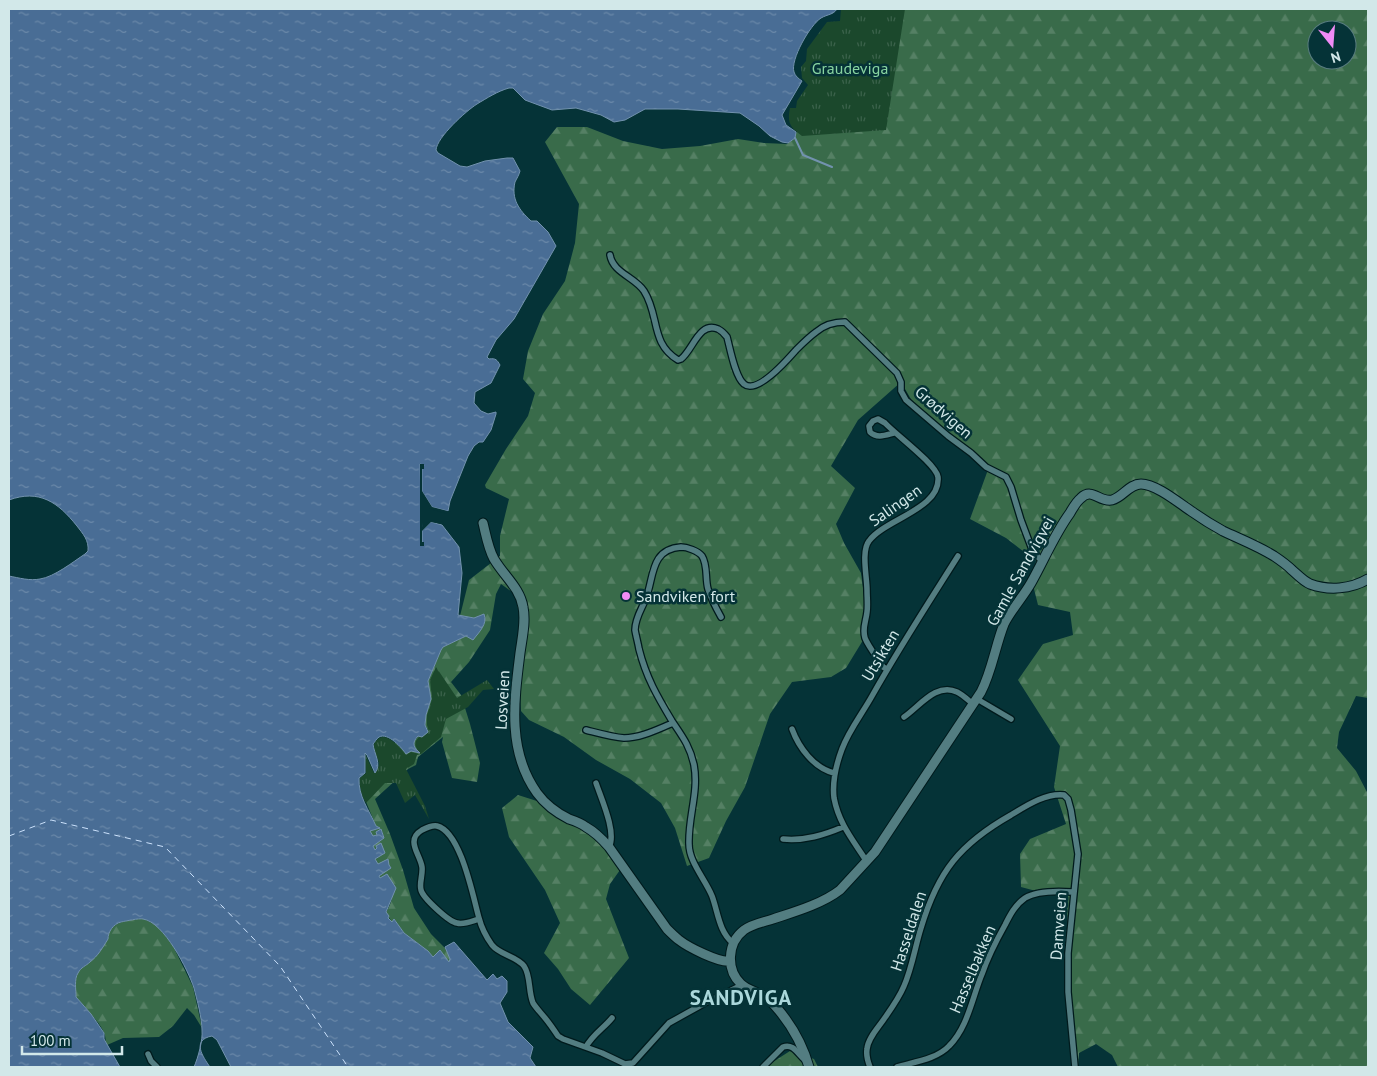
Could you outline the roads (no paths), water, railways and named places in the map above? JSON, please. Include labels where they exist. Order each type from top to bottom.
[{"type":"street","name":"Grødvigen","points":[[610,255],[613,265],[637,282],[643,289],[655,320],[659,339],[665,350],[678,360],[681,359],[692,347],[703,329],[708,327],[720,330],[727,337],[738,376],[748,386],[764,380],[777,370],[817,331],[831,324],[845,322],[897,373],[901,382],[901,391],[906,400],[986,467],[1006,477],[1034,552],[1042,561]]},
{"type":"street","name":"Salingen","points":[[887,670],[883,667],[865,639],[863,628],[867,614],[865,555],[867,543],[886,526],[930,500],[936,490],[938,476],[932,466],[894,433]]},
{"type":"street","name":"Gamle Sandvigvei","points":[[733,943],[745,929],[833,896],[875,852],[975,702],[986,683],[1005,622],[1030,584],[1057,533],[1081,497],[1089,494],[1104,500],[1111,500],[1117,498],[1133,486],[1140,484],[1148,485],[1222,530],[1273,556],[1300,578],[1311,584],[1337,588],[1357,585],[1368,579]]},
{"type":"street","name":"Losveien","points":[[483,523],[490,550],[499,567],[520,595],[524,609],[515,694],[515,732],[520,759],[529,780],[544,802],[599,836],[609,847],[667,929],[678,940],[717,960],[730,961]]},
{"type":"street","points":[[722,616],[714,604],[708,588],[702,556],[684,547],[672,548],[664,554],[653,569],[647,597],[637,618],[635,630],[643,664],[650,683],[687,744],[694,765],[696,784],[688,833],[689,848],[712,896],[724,931],[733,943],[730,961],[735,975],[742,985],[762,995],[786,1020],[799,1040],[808,1064]]},
{"type":"street","name":"Utsikten","points":[[866,862],[843,827],[834,796],[834,773],[847,737],[958,556]]},
{"type":"street","points":[[904,717],[925,700],[944,689],[957,692],[1011,720]]},
{"type":"street","points":[[586,730],[624,738],[651,732],[673,722]]},
{"type":"street","points":[[792,729],[800,746],[811,759],[819,767],[834,773]]},
{"type":"street","points":[[596,783],[612,837],[609,847]]},
{"type":"street","name":"Damveien","points":[[1057,794],[1064,795],[1068,799],[1074,823],[1078,854],[1068,953],[1068,982],[1075,1067]]},
{"type":"street","name":"Hasseldalen","points":[[870,1067],[867,1048],[909,975],[931,898],[946,869],[964,848],[984,831],[1022,808],[1057,794]]},
{"type":"street","points":[[479,919],[468,923],[456,923],[442,914],[425,897],[421,890],[422,866],[415,849],[414,840],[417,834],[433,826],[438,826],[454,842],[464,864],[479,919],[492,945],[525,968],[534,1005],[558,1036],[563,1039],[625,1064],[633,1065],[669,1023],[742,985]]},
{"type":"street","points":[[784,839],[805,839],[843,827]]},
{"type":"street","name":"Hasselbakken","points":[[897,1067],[934,1056],[948,1048],[958,1036],[965,1023],[982,973],[1014,908],[1025,898],[1036,893],[1073,892]]},
{"type":"street","points":[[586,1047],[590,1039],[604,1028],[612,1018]]},
{"type":"street","points":[[763,1067],[787,1046],[794,1048],[808,1064]]},
{"type":"street","points":[[148,1054],[156,1067]]},
{"type":"water","points":[[9,9],[837,9],[817,22],[807,35],[795,59],[794,72],[802,81],[782,115],[786,125],[796,132],[795,138],[788,143],[770,136],[740,113],[645,109],[625,120],[614,122],[601,115],[576,108],[552,110],[525,100],[513,88],[509,88],[489,97],[466,112],[441,138],[436,150],[460,166],[467,167],[485,161],[513,158],[520,171],[514,188],[517,204],[531,221],[537,221],[548,232],[556,246],[514,319],[496,340],[487,357],[496,360],[500,365],[491,383],[475,392],[474,403],[481,411],[488,414],[496,412],[496,414],[491,430],[483,442],[479,442],[474,446],[468,456],[450,501],[448,511],[432,507],[422,491],[422,469],[424,465],[420,464],[422,542],[422,531],[431,522],[442,525],[459,547],[462,573],[458,615],[474,618],[484,614],[484,625],[473,640],[466,636],[443,647],[441,650],[428,681],[431,699],[425,725],[428,732],[422,737],[418,736],[414,743],[420,753],[411,751],[406,754],[390,739],[383,736],[379,737],[373,744],[378,763],[377,770],[375,773],[365,753],[365,773],[359,778],[359,785],[364,803],[376,826],[380,828],[370,831],[373,836],[377,835],[376,832],[381,829],[384,838],[373,846],[375,850],[376,846],[381,843],[385,853],[375,859],[378,864],[388,859],[391,868],[379,876],[380,878],[387,874],[396,888],[386,912],[389,916],[388,918],[392,922],[394,919],[404,933],[433,957],[440,950],[449,962],[450,959],[445,947],[454,942],[487,980],[493,974],[497,979],[502,976],[507,981],[507,992],[500,1003],[508,1022],[533,1047],[530,1058],[536,1067],[231,1067],[217,1040],[212,1036],[206,1038],[201,1043],[200,1015],[194,988],[186,970],[167,937],[151,922],[141,919],[121,922],[113,926],[108,939],[100,951],[93,960],[81,969],[76,978],[76,997],[104,1033],[104,1039],[120,1067],[9,1067],[9,576],[32,580],[45,578],[63,569],[85,554],[88,551],[88,544],[77,526],[55,504],[39,497],[30,496],[9,500]]},
{"type":"water","points":[[200,1047],[202,1054],[210,1067],[194,1067]]},
{"type":"waterway","points":[[795,138],[803,155],[832,167]]},
{"type":"place","name":"Sandviken fort","points":[[626,596]]},
{"type":"district","name":"SANDVIGA","points":[[741,998]]},
{"type":"park label","name":"Graudeviga","points":[[850,68]]}]
